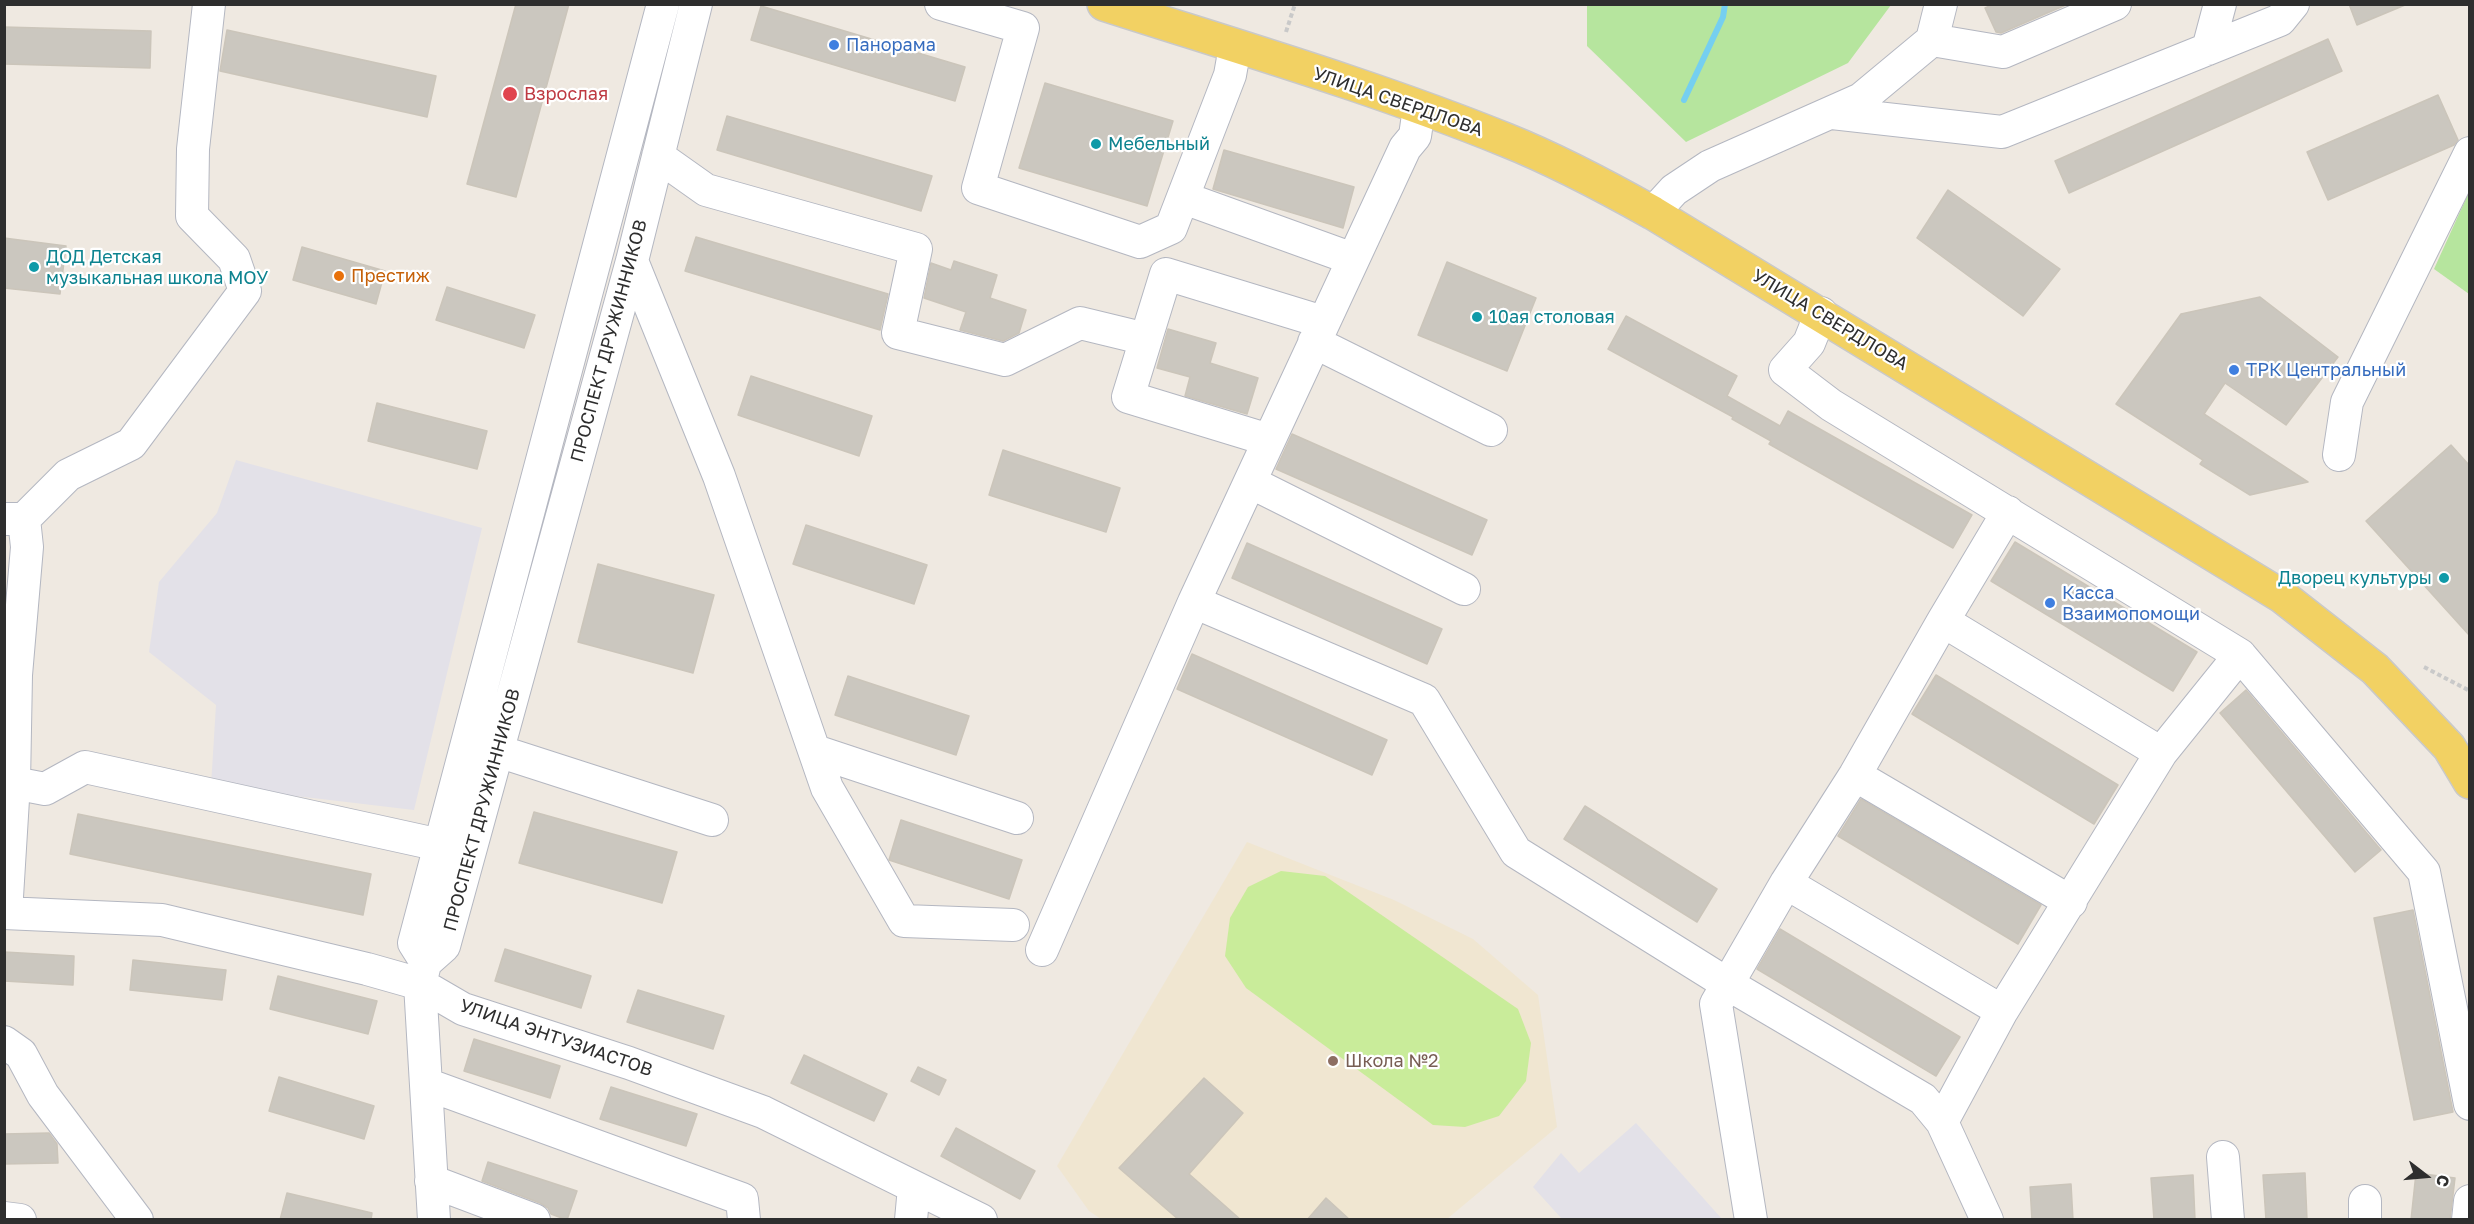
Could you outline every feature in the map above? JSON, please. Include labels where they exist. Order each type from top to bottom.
[{"type":"main road","name":"УЛИЦА СВЕРДЛОВА","points":[[1104,4],[1419,108],[1507,140],[1568,168],[1653,213],[1821,313],[2283,597],[2375,669],[2449,747],[2469,782]]},
{"type":"street","points":[[5,913],[8,823],[14,783],[10,675],[27,547],[14,519],[68,475],[131,444],[245,291],[234,259],[192,216],[193,149],[209,4]]},
{"type":"street","name":"ПРОСПЕКТ ДРУЖИННИКОВ","points":[[423,973],[414,942],[663,4]]},
{"type":"street","name":"ПРОСПЕКТ ДРУЖИННИКОВ","points":[[423,973],[444,946],[632,261],[696,4]]},
{"type":"street","points":[[941,4],[1023,28],[978,188],[1140,242],[1172,228],[1230,75],[1235,46]]},
{"type":"street","points":[[1653,213],[1674,190],[1710,166],[1861,99],[1932,40],[1941,4]]},
{"type":"street","points":[[1932,40],[2003,52],[2115,4]]},
{"type":"street","points":[[2208,49],[2220,4]]},
{"type":"street","points":[[1832,113],[2002,132],[2280,20],[2293,4]]},
{"type":"street","points":[[1042,950],[1194,602],[1405,148],[1415,136],[1419,108]]},
{"type":"street","points":[[2339,455],[2347,402],[2469,153]]},
{"type":"street","points":[[658,156],[706,190],[916,249],[898,333],[1005,360],[1080,323],[1146,339]]},
{"type":"street","points":[[1184,198],[1353,259]]},
{"type":"street","points":[[632,261],[719,476],[827,788],[904,921],[1013,925]]},
{"type":"street","points":[[1269,440],[1128,397],[1166,274],[1319,332],[1491,430]]},
{"type":"street","points":[[1821,313],[1809,343],[1785,370],[1831,405],[2240,656],[2424,872],[2469,1104]]},
{"type":"street","points":[[1250,482],[1464,589]]},
{"type":"street","points":[[1751,1220],[1716,1004],[1726,982],[1855,775],[2008,512]]},
{"type":"street","points":[[1194,602],[1424,700],[1516,852],[1923,1100],[1941,1122],[1987,1220]]},
{"type":"street","points":[[1943,621],[2161,753]]},
{"type":"street","points":[[1941,1122],[2002,1011],[2161,753],[2240,656]]},
{"type":"street","points":[[498,752],[712,820]]},
{"type":"street","points":[[815,752],[1017,818]]},
{"type":"street","points":[[14,783],[45,789],[85,766],[440,845]]},
{"type":"street","points":[[1855,775],[2071,902]]},
{"type":"street","points":[[1786,884],[2002,1011]]},
{"type":"street","name":"УЛИЦА ЭНТУЗИАСТОВ","points":[[5,913],[162,920],[357,966],[423,973],[463,1009],[629,1063],[763,1112],[981,1220]]},
{"type":"street","points":[[423,973],[426,1084],[434,1220]]},
{"type":"street","points":[[4,1042],[21,1054],[43,1095],[137,1220]]},
{"type":"street","points":[[426,1084],[742,1199],[744,1220]]},
{"type":"street","points":[[2223,1157],[2228,1220]]},
{"type":"street","points":[[431,1181],[534,1220]]},
{"type":"street","points":[[911,1220],[914,1187]]},
{"type":"street","points":[[2468,1220],[2469,1201]]},
{"type":"street","points":[[4,1218],[20,1220]]},
{"type":"path","points":[[1286,32],[1295,4]]},
{"type":"path","points":[[2424,667],[2469,692]]},
{"type":"shaded area","points":[[236,460],[482,528],[414,810],[211,786],[216,705],[149,652],[159,582],[217,513]]},
{"type":"shaded area","name":"Школа №2","points":[[1247,842],[1394,900],[1473,939],[1538,995],[1557,1127],[1447,1219],[1101,1219],[1089,1211],[1057,1166]]},
{"type":"shaded area","points":[[1636,1123],[1722,1219],[1562,1219],[1533,1187],[1561,1153],[1579,1173]]},
{"type":"green space","points":[[1587,4],[1891,5],[1848,63],[1686,142],[1587,46]]},
{"type":"green space","points":[[2469,192],[2469,294],[2434,269]]},
{"type":"green space","points":[[1281,871],[1325,876],[1518,1009],[1531,1043],[1526,1081],[1499,1116],[1465,1127],[1433,1125],[1246,988],[1225,956],[1230,918],[1248,887]]},
{"type":"building","name":"Взрослая","points":[[516,4],[569,4],[516,197],[467,184]]},
{"type":"building","points":[[1994,4],[2068,4],[2001,33],[1996,32],[1985,8]]},
{"type":"building","points":[[2349,4],[2405,4],[2405,5],[2357,25]]},
{"type":"building","points":[[761,6],[965,67],[955,101],[751,40]]},
{"type":"building","points":[[4,27],[151,31],[150,68],[4,64]]},
{"type":"building","points":[[227,30],[436,76],[427,117],[220,71]]},
{"type":"building","points":[[2328,39],[2342,71],[2069,193],[2055,161]]},
{"type":"building","name":"Мебельный","points":[[1045,83],[1173,121],[1147,206],[1019,168]]},
{"type":"building","points":[[2438,95],[2458,140],[2454,145],[2328,200],[2307,152]]},
{"type":"building","points":[[727,116],[932,176],[921,211],[717,150]]},
{"type":"building","points":[[1224,150],[1354,187],[1343,228],[1213,189]]},
{"type":"building","points":[[1948,190],[2060,269],[2023,316],[1917,238]]},
{"type":"building","points":[[696,237],[888,294],[880,330],[685,271]]},
{"type":"building","name":"ДОД Детская музыкальная школа МОУ","points":[[4,238],[66,246],[60,294],[4,288]]},
{"type":"building","name":"Престиж","points":[[302,247],[385,271],[376,304],[293,280]]},
{"type":"building","points":[[954,261],[997,275],[990,298],[1026,310],[1019,333],[1003,341],[960,330],[966,312],[924,298],[931,263],[951,270]]},
{"type":"building","name":"10ая столовая","points":[[1447,262],[1536,298],[1507,371],[1418,335]]},
{"type":"building","points":[[447,287],[535,315],[524,348],[436,320]]},
{"type":"building","name":"ТРК Центральный","points":[[2260,297],[2338,357],[2286,425],[2225,383],[2204,414],[2308,482],[2250,495],[2200,464],[2203,460],[2116,404],[2181,314]]},
{"type":"building","points":[[1626,316],[1737,376],[1727,396],[1780,426],[1788,411],[1972,515],[1953,548],[1769,444],[1771,441],[1732,419],[1733,417],[1608,349]]},
{"type":"building","points":[[1168,329],[1216,343],[1210,363],[1258,378],[1247,414],[1185,396],[1190,377],[1157,368]]},
{"type":"building","points":[[751,376],[872,416],[859,456],[738,415]]},
{"type":"building","points":[[377,403],[487,431],[477,469],[368,441]]},
{"type":"building","points":[[1292,434],[1487,520],[1472,555],[1276,469]]},
{"type":"building","name":"Дворец культуры","points":[[2451,445],[2469,465],[2469,635],[2366,521]]},
{"type":"building","points":[[1003,450],[1120,488],[1106,532],[989,495]]},
{"type":"building","points":[[806,525],[927,565],[914,604],[793,564]]},
{"type":"building","points":[[2015,542],[2197,652],[2173,691],[1991,581]]},
{"type":"building","points":[[1247,543],[1442,629],[1427,664],[1232,578]]},
{"type":"building","points":[[598,564],[714,595],[693,673],[578,642]]},
{"type":"building","points":[[1192,654],[1387,740],[1372,775],[1177,689]]},
{"type":"building","points":[[1936,675],[2118,785],[2094,824],[1912,714]]},
{"type":"building","points":[[848,676],[969,716],[956,755],[835,715]]},
{"type":"building","points":[[2246,690],[2381,850],[2355,872],[2220,713]]},
{"type":"building","points":[[1861,799],[2041,905],[2018,944],[1838,836]]},
{"type":"building","points":[[1585,806],[1717,889],[1697,922],[1564,839]]},
{"type":"building","points":[[534,812],[677,852],[662,903],[519,863]]},
{"type":"building","points":[[78,814],[371,874],[363,915],[70,854]]},
{"type":"building","points":[[901,820],[1022,860],[1009,899],[889,860]]},
{"type":"building","points":[[2413,910],[2453,1112],[2414,1120],[2374,918]]},
{"type":"building","points":[[1780,929],[1960,1037],[1936,1076],[1757,969]]},
{"type":"building","points":[[505,949],[591,976],[581,1008],[495,981]]},
{"type":"building","points":[[4,952],[74,956],[73,985],[4,981]]},
{"type":"building","points":[[133,960],[226,970],[222,1000],[130,990]]},
{"type":"building","points":[[278,976],[377,1001],[368,1034],[270,1009]]},
{"type":"building","points":[[638,990],[724,1016],[713,1049],[627,1022]]},
{"type":"building","points":[[474,1039],[560,1066],[550,1098],[464,1071]]},
{"type":"building","points":[[804,1055],[887,1094],[874,1121],[791,1083]]},
{"type":"building","points":[[918,1067],[946,1080],[939,1095],[911,1081]]},
{"type":"building","points":[[279,1077],[374,1106],[364,1139],[269,1111]]},
{"type":"building","points":[[1204,1078],[1243,1113],[1189,1174],[1241,1220],[1179,1220],[1119,1168]]},
{"type":"building","points":[[611,1087],[697,1114],[686,1146],[600,1119]]},
{"type":"building","points":[[956,1128],[1035,1171],[1020,1199],[941,1156]]},
{"type":"building","points":[[49,1133],[57,1144],[58,1163],[4,1164],[4,1134]]},
{"type":"building","points":[[488,1162],[577,1191],[567,1220],[551,1214],[548,1208],[540,1203],[482,1181]]},
{"type":"building","points":[[2305,1173],[2307,1220],[2266,1220],[2263,1175]]},
{"type":"building","points":[[2416,1173],[2455,1178],[2450,1220],[2411,1220]]},
{"type":"building","points":[[2193,1175],[2195,1220],[2154,1220],[2151,1178]]},
{"type":"building","points":[[2071,1184],[2073,1220],[2032,1220],[2030,1187]]},
{"type":"building","points":[[287,1193],[372,1213],[371,1220],[280,1220]]},
{"type":"building","points":[[1326,1198],[1350,1220],[1307,1220]]},
{"type":"waterway","points":[[1684,100],[1723,17],[1725,4]]},
{"type":"place","name":"Панорама","points":[[834,45]]},
{"type":"place","name":"Взрослая","points":[[510,94]]},
{"type":"place","name":"Мебельный","points":[[1096,144]]},
{"type":"place","name":"ДОД Детская музыкальная школа МОУ","points":[[34,267]]},
{"type":"place","name":"Престиж","points":[[339,276]]},
{"type":"place","name":"10ая столовая","points":[[1477,317]]},
{"type":"place","name":"ТРК Центральный","points":[[2234,370]]},
{"type":"place","name":"Дворец культуры","points":[[2444,578]]},
{"type":"place","name":"Касса Взаимопомощи","points":[[2050,603]]},
{"type":"place","name":"Школа №2","points":[[1333,1061]]}]
